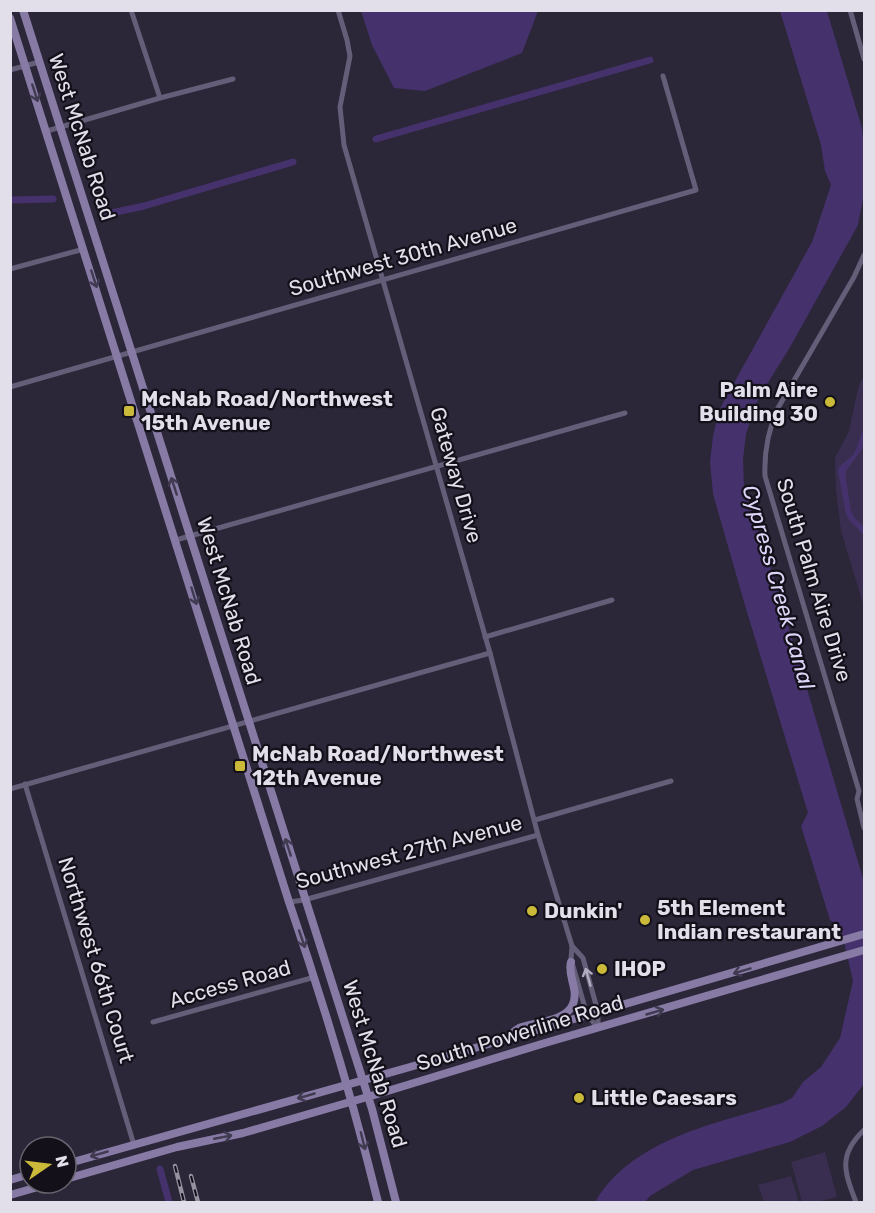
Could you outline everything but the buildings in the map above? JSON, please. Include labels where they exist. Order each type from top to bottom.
[{"type":"main road","name":"West McNab Road","points":[[23,10],[368,1097],[396,1203]]},
{"type":"main road","name":"West McNab Road","points":[[10,18],[119,357],[289,902],[315,977],[352,1101],[378,1203]]},
{"type":"main road","name":"South Powerline Road","points":[[78,1160],[864,934]]},
{"type":"main road","name":"South Powerline Road","points":[[78,1176],[177,1147],[243,1133],[864,950]]},
{"type":"main road","points":[[507,1038],[516,1029],[561,1016],[571,1008],[575,993],[569,970],[572,962]]},
{"type":"street","points":[[131,10],[160,98]]},
{"type":"street","name":"Gateway Drive","points":[[338,10],[350,56],[340,107],[350,168],[490,653],[538,835],[572,946],[572,962],[587,1015],[598,1028]]},
{"type":"street","points":[[850,10],[864,60]]},
{"type":"street","points":[[10,70],[39,62]]},
{"type":"street","name":"Southwest 30th Avenue","points":[[10,387],[696,190],[663,76]]},
{"type":"street","points":[[47,131],[233,79]]},
{"type":"street","points":[[10,269],[84,249]]},
{"type":"street","name":"South Palm Aire Drive","points":[[864,255],[854,277],[778,408],[770,426],[765,461],[765,476],[859,791],[864,797]]},
{"type":"street","points":[[176,540],[625,413]]},
{"type":"street","points":[[485,637],[612,600]]},
{"type":"street","points":[[10,789],[490,653]]},
{"type":"street","name":"Southwest 27th Avenue","points":[[534,820],[671,781]]},
{"type":"street","name":"Northwest 66th Court","points":[[25,784],[134,1144]]},
{"type":"street","name":"South Palm Aire Drive","points":[[859,791],[857,799],[864,828]]},
{"type":"street","name":"Southwest 27th Avenue","points":[[289,902],[304,900],[538,835]]},
{"type":"street","name":"Gateway Drive","points":[[572,946],[583,958],[598,1012],[598,1028]]},
{"type":"street","name":"Access Road","points":[[153,1022],[315,977]]},
{"type":"street","points":[[856,1203],[850,1188],[846,1159],[848,1148],[864,1130]]},
{"type":"shaded area","points":[[361,10],[538,11],[522,53],[425,91],[394,88],[372,45]]},
{"type":"shaded area","points":[[780,11],[827,11],[862,128],[864,148],[864,193],[858,225],[789,349],[759,397],[746,434],[743,459],[744,487],[776,584],[864,882],[864,1084],[846,1107],[822,1126],[790,1142],[693,1170],[650,1196],[645,1202],[595,1202],[611,1180],[631,1162],[653,1148],[703,1127],[792,1098],[803,1082],[821,1067],[840,1038],[853,981],[841,929],[830,920],[801,826],[808,813],[713,494],[710,462],[719,410],[812,242],[831,185],[825,171],[821,145]]},
{"type":"shaded area","points":[[864,375],[864,607],[841,531],[835,458],[849,431],[858,388]]},
{"type":"shaded area","points":[[864,428],[864,446],[846,471],[846,479],[851,511],[864,527],[864,535],[846,514],[838,471],[839,467],[854,454]]},
{"type":"shaded area","points":[[825,1152],[837,1197],[817,1202],[802,1202],[791,1162]]},
{"type":"shaded area","points":[[791,1176],[799,1202],[764,1202],[758,1185]]},
{"type":"waterway","points":[[376,139],[650,60]]},
{"type":"waterway","points":[[102,215],[144,206],[293,162]]},
{"type":"waterway","points":[[10,200],[53,199]]},
{"type":"waterway","points":[[160,1169],[169,1202]]},
{"type":"railway","points":[[175,1166],[184,1202]]},
{"type":"railway","points":[[191,1176],[198,1202]]},
{"type":"place","name":"Palm Aire Building 30","points":[[830,402]]},
{"type":"place","name":"McNab Road/Northwest 15th Avenue","points":[[129,411]]},
{"type":"place","name":"McNab Road/Northwest 12th Avenue","points":[[240,766]]},
{"type":"place","name":"Dunkin'","points":[[532,911]]},
{"type":"place","name":"5th Element Indian restaurant","points":[[645,920]]},
{"type":"place","name":"IHOP","points":[[602,969]]},
{"type":"place","name":"Little Caesars","points":[[579,1098]]},
{"type":"water label","name":"Cypress Creek Canal","points":[[779,587]]}]
